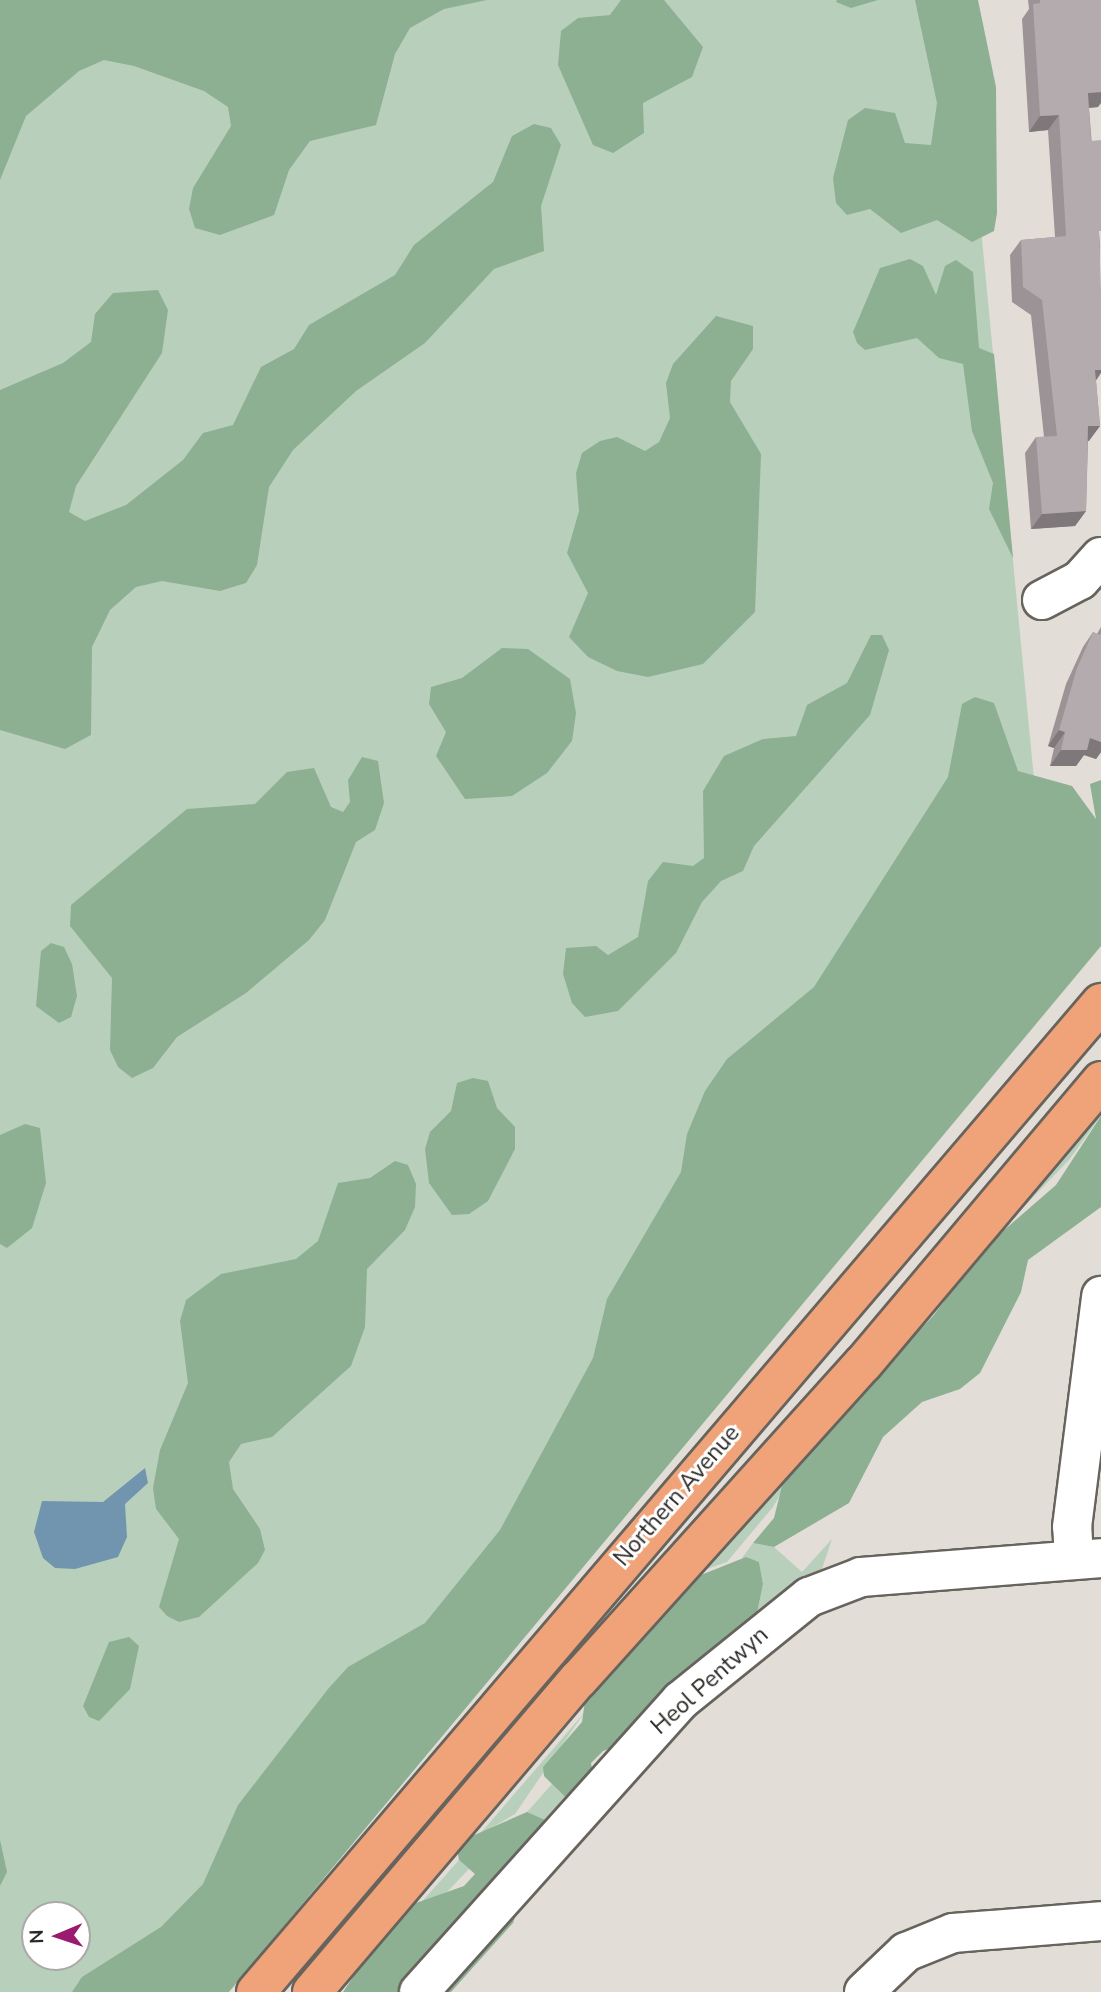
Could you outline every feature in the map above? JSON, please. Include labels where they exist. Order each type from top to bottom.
[{"type":"highway","name":"Northern Avenue","points":[[256,1992],[1101,1003]]},
{"type":"highway","points":[[312,1992],[578,1680],[863,1364],[1101,1081]]},
{"type":"street","points":[[1042,600],[1080,580],[1101,557]]},
{"type":"street","points":[[1087,1559],[1072,1527],[1101,1296]]},
{"type":"street","name":"Heol Pentwyn","points":[[419,1992],[680,1701],[809,1597],[861,1577],[1087,1559]]},
{"type":"street","points":[[864,1992],[906,1952],[953,1933],[1101,1921]]},
{"type":"green space","points":[[0,0],[959,0],[1034,779],[1050,785],[170,1992],[0,1992]]},
{"type":"green space","points":[[0,0],[487,0],[444,9],[410,28],[395,54],[376,125],[310,141],[289,170],[274,215],[220,235],[195,228],[189,209],[193,188],[231,126],[228,107],[204,91],[134,66],[104,60],[79,71],[26,116],[0,180]]},
{"type":"green space","points":[[621,0],[664,0],[703,47],[692,77],[643,103],[644,133],[613,153],[593,145],[558,65],[561,31],[578,18],[610,15]]},
{"type":"green space","points":[[837,0],[878,0],[851,8],[836,2]]},
{"type":"green space","points":[[915,0],[978,0],[996,87],[997,213],[994,231],[972,242],[937,220],[901,233],[870,209],[847,215],[836,203],[833,178],[848,120],[865,108],[895,113],[905,143],[931,145],[937,103]]},
{"type":"green space","points":[[534,124],[551,128],[561,145],[541,206],[544,251],[494,269],[425,343],[356,391],[293,450],[269,487],[257,565],[246,583],[220,591],[162,581],[136,587],[110,610],[92,647],[91,735],[65,749],[0,730],[0,390],[63,363],[91,342],[95,314],[113,293],[158,290],[168,310],[162,353],[76,486],[69,512],[85,521],[126,505],[183,460],[203,433],[233,425],[261,367],[294,349],[309,325],[395,275],[414,245],[493,182],[512,136]]},
{"type":"green space","points":[[910,259],[923,266],[936,295],[945,266],[956,260],[973,272],[979,348],[994,354],[1013,558],[989,509],[993,483],[972,431],[963,364],[939,358],[917,338],[865,350],[857,343],[853,332],[880,268]]},
{"type":"green space","points":[[716,316],[753,326],[753,349],[731,381],[730,402],[761,454],[755,612],[703,664],[648,677],[617,671],[588,657],[569,637],[588,593],[567,553],[579,511],[576,473],[582,453],[600,441],[617,437],[645,451],[659,442],[670,418],[666,383],[673,364]]},
{"type":"green space","points":[[871,635],[882,635],[889,650],[870,715],[754,846],[743,871],[721,881],[702,902],[676,953],[618,1011],[585,1017],[572,1003],[563,974],[566,948],[596,946],[608,955],[638,937],[648,881],[663,862],[693,866],[704,858],[703,791],[724,756],[763,739],[796,736],[807,705],[847,683]]},
{"type":"green space","points":[[502,648],[528,649],[570,679],[576,713],[572,741],[547,773],[512,796],[465,799],[436,756],[446,732],[429,704],[431,687],[462,678]]},
{"type":"green space","points":[[975,697],[994,703],[1018,771],[1072,786],[1096,819],[1090,784],[1101,780],[1101,946],[229,1992],[72,1992],[82,1977],[161,1927],[203,1884],[238,1805],[328,1689],[348,1667],[425,1623],[500,1530],[593,1358],[607,1299],[681,1172],[687,1134],[705,1091],[727,1059],[814,987],[948,777],[962,704]]},
{"type":"green space","points":[[362,757],[378,761],[384,803],[375,830],[356,842],[325,920],[309,940],[246,993],[177,1037],[153,1068],[132,1078],[118,1067],[110,1050],[112,978],[70,926],[71,905],[187,809],[255,804],[287,772],[314,768],[331,807],[343,812],[350,802],[348,780]]},
{"type":"green space","points":[[51,943],[64,947],[72,964],[77,996],[71,1017],[59,1023],[36,1006],[41,951]]},
{"type":"green space","points":[[473,1078],[488,1081],[497,1108],[515,1127],[515,1149],[488,1201],[469,1214],[452,1215],[429,1183],[425,1149],[430,1132],[451,1111],[457,1083]]},
{"type":"green space","points":[[1101,1103],[1101,1116],[1069,1160],[987,1245]]},
{"type":"green space","points":[[1101,1116],[1101,1207],[1028,1260],[1021,1292],[980,1373],[960,1389],[922,1402],[883,1437],[849,1503],[774,1547],[753,1543],[774,1518],[782,1486],[812,1443],[933,1316],[987,1245],[1056,1185]]},
{"type":"green space","points":[[25,1124],[40,1128],[46,1183],[32,1228],[7,1248],[0,1244],[0,1135]]},
{"type":"green space","points":[[395,1161],[408,1165],[416,1184],[415,1207],[405,1230],[367,1269],[365,1327],[351,1366],[272,1437],[241,1444],[229,1462],[233,1489],[260,1529],[265,1550],[258,1563],[199,1617],[179,1622],[167,1616],[159,1607],[179,1539],[156,1509],[153,1488],[160,1450],[188,1383],[180,1321],[186,1300],[221,1274],[296,1259],[318,1241],[338,1183],[370,1178]]},
{"type":"green space","points":[[805,1452],[773,1507],[727,1562],[704,1570]]},
{"type":"green space","points":[[832,1539],[821,1572],[755,1623],[763,1584],[759,1562],[742,1558],[753,1543],[774,1547],[802,1572]]},
{"type":"green space","points":[[746,1557],[759,1562],[763,1584],[755,1623],[712,1696],[694,1715],[603,1751],[591,1763],[595,1785],[575,1807],[544,1776],[543,1767],[582,1722],[585,1701],[686,1581]]},
{"type":"green space","points":[[129,1637],[139,1646],[130,1689],[99,1721],[89,1717],[83,1706],[109,1642]]},
{"type":"green space","points":[[584,1713],[515,1814],[479,1835]]},
{"type":"green space","points":[[552,1784],[569,1802],[546,1830],[544,1820],[527,1812]]},
{"type":"green space","points":[[527,1812],[545,1820],[546,1830],[513,1923],[451,1992],[343,1992],[399,1909],[464,1886],[475,1874],[459,1860],[456,1843]]},
{"type":"green space","points":[[0,1840],[7,1872],[0,1886]]},
{"type":"green space","points":[[459,1860],[469,1869],[447,1892],[418,1906]]},
{"type":"water","points":[[145,1468],[148,1483],[125,1504],[127,1537],[118,1557],[75,1569],[55,1568],[43,1558],[34,1532],[42,1501],[103,1502]]},
{"type":"building","points":[[1040,0],[1101,0],[1101,92],[1088,93],[1091,141],[1101,140],[1101,370],[1095,370],[1100,426],[1088,426],[1086,511],[1042,514],[1036,437],[1057,436],[1042,300],[1023,287],[1021,240],[1066,236],[1059,115],[1040,116],[1033,4],[1040,3]]},
{"type":"building","points":[[1093,632],[1100,635],[1101,633],[1101,742],[1090,738],[1087,750],[1061,750],[1065,732],[1059,730],[1077,668]]}]
